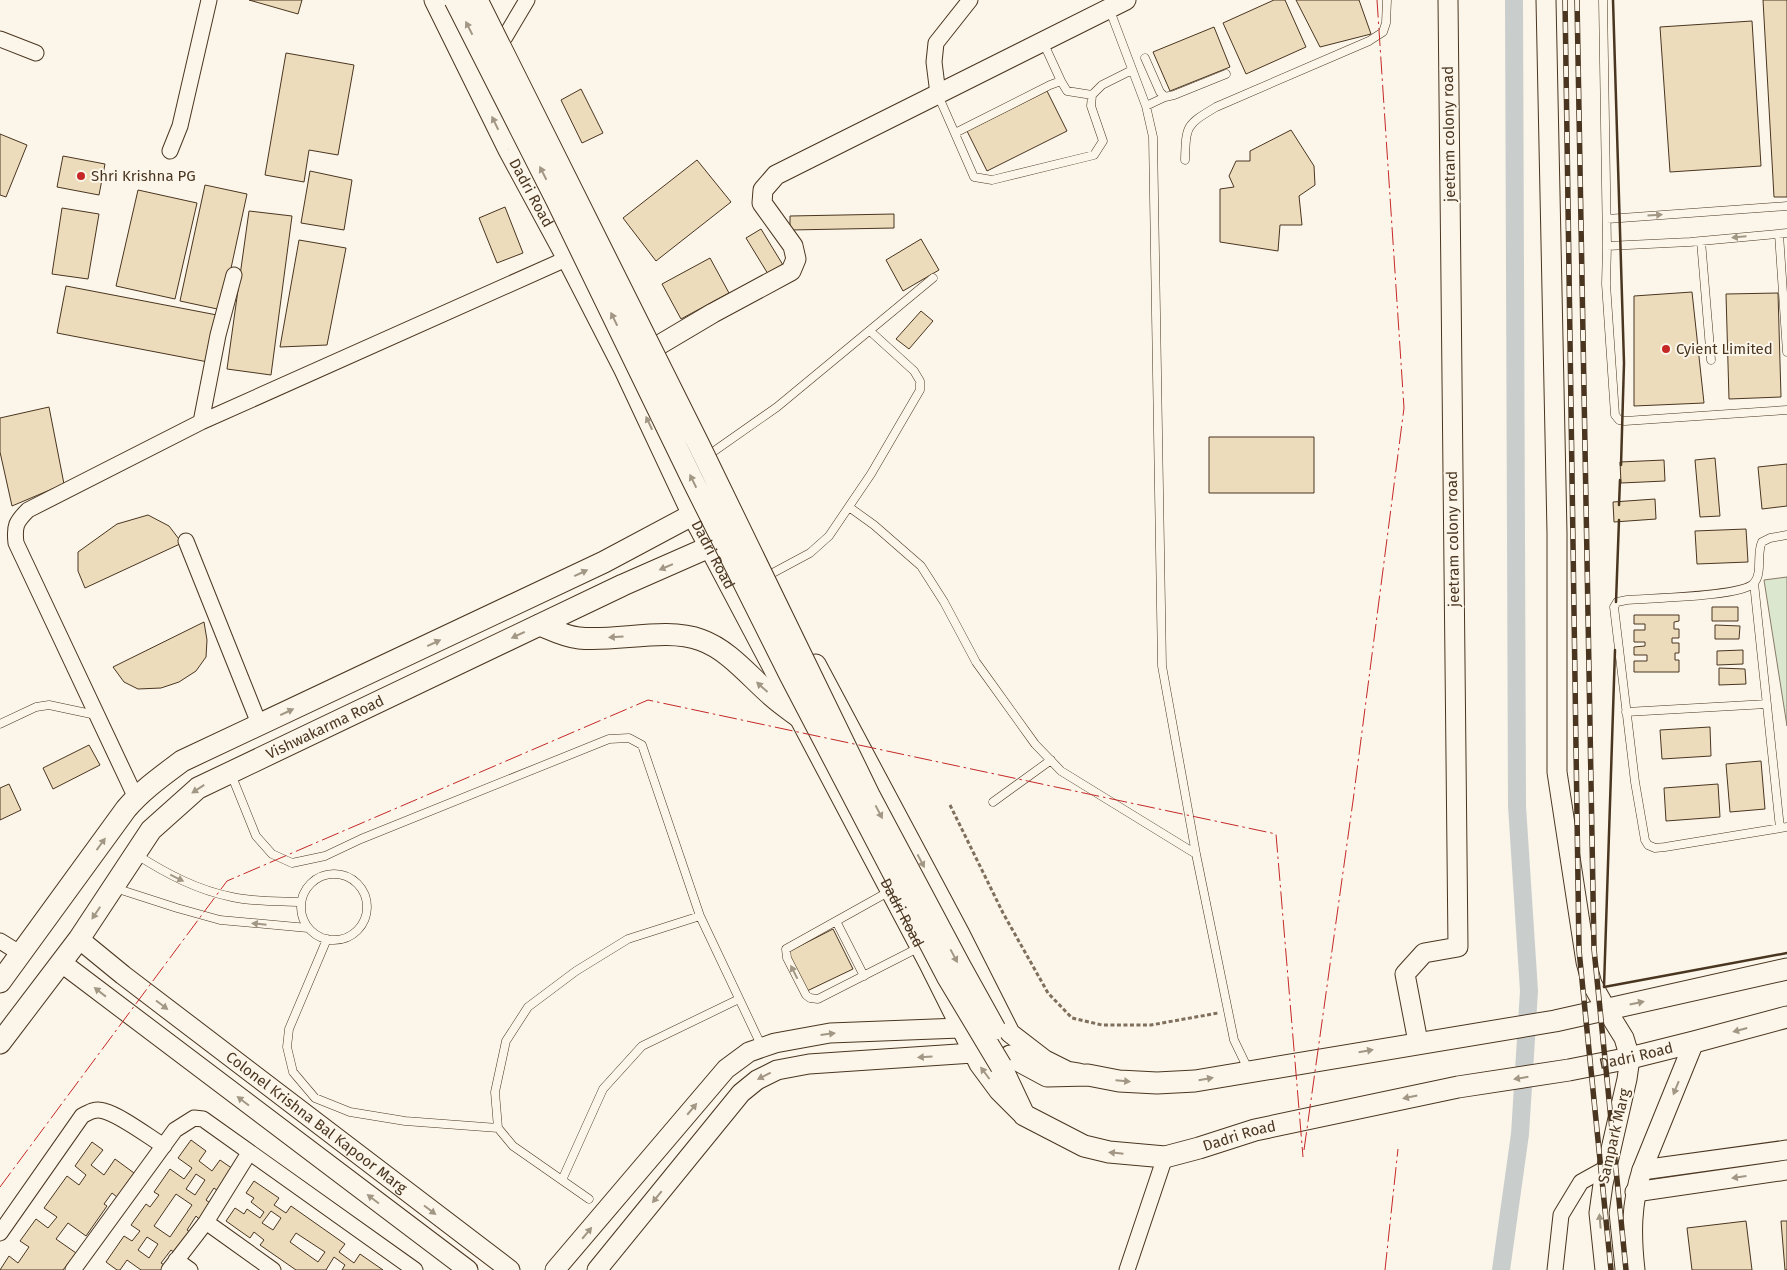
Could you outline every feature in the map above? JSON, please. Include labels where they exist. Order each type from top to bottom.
[{"type":"main road","points":[[455,0],[557,201],[790,675],[947,976],[1005,1061],[1047,1076],[1088,1075],[1119,1081],[1157,1083],[1194,1081],[1452,1036],[1555,1021],[1787,969]]},
{"type":"main road","points":[[477,0],[703,454],[870,796],[960,966],[1005,1061],[1024,1115]]},
{"type":"main road","name":"Vishwakarma Road","points":[[0,982],[136,798],[182,761],[260,726],[604,562],[692,515],[728,493]]},
{"type":"main road","name":"Vishwakarma Road","points":[[0,1042],[62,963],[151,830],[198,788],[623,585],[746,531]]},
{"type":"main road","points":[[540,625],[577,638],[688,636],[701,640],[712,645],[733,661],[773,697],[799,717]]},
{"type":"main road","name":"Dadri Road","points":[[1024,1115],[1084,1146],[1109,1152],[1165,1157],[1255,1130],[1458,1087],[1570,1070],[1630,1058],[1787,1017]]},
{"type":"street","points":[[170,151],[180,126],[209,0]]},
{"type":"street","name":"Dadri Road","points":[[434,0],[508,150],[624,370],[692,515],[920,947],[973,1053],[999,1091],[1024,1115]]},
{"type":"street","points":[[487,0],[658,345],[746,531],[1010,1033],[1045,1060],[1067,1071],[1088,1075]]},
{"type":"street","points":[[505,37],[527,0]]},
{"type":"street","points":[[938,94],[934,62],[936,43],[970,0]]},
{"type":"street","points":[[658,345],[791,271],[796,259],[793,246],[762,203],[763,190],[776,175],[1126,0]]},
{"type":"street","name":"jeetram colony road","points":[[1418,1042],[1406,974],[1424,953],[1458,947],[1448,0]]},
{"type":"street","name":"Sampark Marg","points":[[1546,0],[1557,532],[1557,772],[1586,962],[1592,984],[1624,1038],[1630,1058],[1628,1079],[1608,1167],[1602,1184],[1599,1213],[1605,1270]]},
{"type":"street","points":[[0,39],[36,53]]},
{"type":"street","points":[[136,798],[16,543],[15,530],[19,519],[28,510],[201,422],[567,259],[604,238]]},
{"type":"street","points":[[201,422],[218,335],[234,276]]},
{"type":"street","points":[[186,542],[260,726]]},
{"type":"street","name":"Colonel Krishna Bal Kapoor Marg","points":[[79,939],[123,975],[510,1270]]},
{"type":"street","points":[[0,940],[21,954]]},
{"type":"street","name":"Colonel Krishna Bal Kapoor Marg","points":[[62,963],[468,1270]]},
{"type":"street","points":[[555,1270],[726,1069],[749,1052],[775,1043],[830,1033],[960,1028],[997,1007]]},
{"type":"street","points":[[597,1270],[741,1093],[757,1080],[777,1070],[809,1064],[973,1053],[1010,1033]]},
{"type":"street","points":[[1635,1270],[1632,1241],[1635,1192],[1642,1170],[1694,1042]]},
{"type":"street","points":[[0,1233],[82,1116],[90,1111],[103,1110],[114,1115],[164,1146]]},
{"type":"street","points":[[74,1270],[175,1130],[194,1118],[203,1119],[415,1270]]},
{"type":"street","points":[[1642,1170],[1787,1150]]},
{"type":"street","points":[[190,1270],[173,1265],[206,1222],[249,1153]]},
{"type":"street","points":[[1127,1270],[1165,1157]]},
{"type":"street","points":[[1555,1270],[1561,1215],[1581,1182],[1608,1167]]},
{"type":"street","points":[[1635,1192],[1787,1170]]},
{"type":"street","points":[[206,1222],[273,1270]]},
{"type":"lane","points":[[1185,160],[1186,133],[1193,121],[1216,106],[1369,41],[1383,32],[1386,24],[1387,0]]},
{"type":"lane","points":[[1603,0],[1607,219],[1606,284],[1613,408],[1615,415],[1619,420],[1624,421],[1787,410]]},
{"type":"lane","points":[[1109,8],[1146,106],[1153,137],[1162,666],[1196,854],[1234,1040],[1249,1071]]},
{"type":"lane","points":[[1043,42],[1067,92],[1092,95]]},
{"type":"lane","points":[[1145,58],[1160,92],[1165,97]]},
{"type":"lane","points":[[938,94],[974,177],[992,180],[1094,156],[1103,141],[1091,106],[1092,95],[1102,85],[1132,70]]},
{"type":"lane","points":[[1146,106],[1226,74]]},
{"type":"lane","points":[[955,133],[1061,81]]},
{"type":"lane","points":[[1607,219],[1787,206]]},
{"type":"lane","points":[[1607,246],[1701,241],[1783,233],[1787,352]]},
{"type":"lane","points":[[1701,241],[1711,360]]},
{"type":"lane","points":[[710,454],[777,407],[933,278]]},
{"type":"lane","points":[[769,575],[810,553],[829,536],[871,474],[920,390],[920,382],[914,371],[870,331]]},
{"type":"lane","points":[[849,507],[874,525],[921,566],[944,602],[976,662],[1029,737],[1050,760],[1061,770],[1196,854]]},
{"type":"lane","points":[[1754,583],[1742,590],[1628,600],[1617,602],[1614,607],[1635,782],[1644,840],[1648,846],[1655,848],[1664,847],[1784,828],[1767,704],[1754,583],[1758,573],[1759,553],[1762,542],[1770,538],[1787,536]]},
{"type":"lane","points":[[1626,712],[1767,704]]},
{"type":"lane","points":[[0,724],[36,707],[50,705],[96,715]]},
{"type":"lane","points":[[230,772],[256,836],[272,854],[292,862],[325,856],[361,839],[609,739],[629,738],[642,745],[700,916],[762,1047]]},
{"type":"lane","points":[[993,802],[1050,760]]},
{"type":"lane","points":[[135,854],[162,871],[197,888],[233,898],[301,902]]},
{"type":"lane","points":[[331,874],[347,877],[360,887],[365,897],[367,908],[364,919],[358,929],[350,936],[339,940],[327,939],[317,935],[308,928],[301,911],[301,902],[304,892],[311,883],[320,877],[331,874]]},
{"type":"lane","points":[[113,887],[220,920],[308,928]]},
{"type":"lane","points":[[890,890],[786,949],[787,958],[806,995],[810,998],[818,999],[920,947]]},
{"type":"lane","points":[[589,1199],[513,1146],[498,1128],[495,1092],[506,1041],[528,1007],[576,971],[628,939],[700,916]]},
{"type":"lane","points":[[836,921],[864,976]]},
{"type":"lane","points":[[327,939],[289,1029],[287,1047],[294,1072],[315,1098],[350,1112],[405,1121],[498,1128]]},
{"type":"lane","points":[[562,1180],[603,1089],[642,1046],[739,999]]},
{"type":"path","points":[[950,805],[1003,913],[1048,993],[1072,1018],[1102,1025],[1151,1025],[1228,1010]]},
{"type":"green space","points":[[1787,577],[1787,726],[1764,580]]},
{"type":"building","points":[[249,0],[302,0],[298,14]]},
{"type":"building","points":[[1274,0],[1285,0],[1306,47],[1246,74],[1223,23]]},
{"type":"building","points":[[1296,0],[1359,0],[1371,34],[1320,47]]},
{"type":"building","points":[[1763,0],[1787,0],[1787,197],[1774,197]]},
{"type":"building","points":[[1752,21],[1761,166],[1670,172],[1660,27]]},
{"type":"building","points":[[1214,27],[1230,67],[1170,91],[1153,52]]},
{"type":"building","points":[[286,53],[354,65],[338,155],[309,150],[304,182],[265,175]]},
{"type":"building","points":[[581,89],[603,133],[582,143],[561,100]]},
{"type":"building","points":[[1047,91],[1067,131],[987,171],[967,131]]},
{"type":"building","points":[[1291,130],[1314,166],[1315,185],[1299,196],[1302,225],[1280,225],[1278,251],[1220,242],[1220,189],[1234,187],[1229,176],[1236,161],[1250,161],[1250,151]]},
{"type":"building","points":[[0,134],[27,145],[6,197],[0,195]]},
{"type":"building","name":"Shri Krishna PG","points":[[63,156],[105,164],[99,195],[57,187]]},
{"type":"building","points":[[697,160],[731,202],[656,261],[623,218]]},
{"type":"building","points":[[310,171],[352,180],[344,230],[301,223]]},
{"type":"building","points":[[205,185],[247,194],[222,310],[180,301]]},
{"type":"building","points":[[138,190],[197,203],[175,299],[116,286]]},
{"type":"building","points":[[505,207],[523,253],[497,263],[479,218]]},
{"type":"building","points":[[62,208],[99,214],[88,279],[52,274]]},
{"type":"building","points":[[249,211],[292,216],[271,375],[227,369]]},
{"type":"building","points":[[894,214],[894,228],[790,230],[790,216]]},
{"type":"building","points":[[761,229],[783,265],[768,274],[746,238]]},
{"type":"building","points":[[921,239],[939,270],[903,291],[886,260]]},
{"type":"building","points":[[299,240],[346,248],[327,345],[280,347]]},
{"type":"building","points":[[710,258],[729,293],[681,319],[662,284]]},
{"type":"building","points":[[66,286],[217,315],[208,362],[57,333]]},
{"type":"building","name":"Cyient Limited","points":[[1692,292],[1704,403],[1634,406],[1634,296]]},
{"type":"building","points":[[1778,293],[1781,397],[1729,399],[1726,294]]},
{"type":"building","points":[[921,311],[933,321],[909,349],[896,339]]},
{"type":"building","points":[[49,407],[64,484],[12,506],[0,452],[0,418]]},
{"type":"building","points":[[1209,437],[1314,437],[1314,493],[1209,493]]},
{"type":"building","points":[[1715,458],[1720,516],[1700,517],[1695,460]]},
{"type":"building","points":[[1664,460],[1665,481],[1621,483],[1620,462]]},
{"type":"building","points":[[1787,464],[1787,506],[1762,509],[1758,467]]},
{"type":"building","points":[[1655,499],[1656,519],[1614,522],[1613,502]]},
{"type":"building","points":[[148,515],[169,526],[182,543],[85,588],[78,571],[78,552],[117,524]]},
{"type":"building","points":[[1746,529],[1748,562],[1697,564],[1695,531]]},
{"type":"building","points":[[1712,607],[1738,607],[1738,621],[1712,621]]},
{"type":"building","points":[[1634,615],[1679,615],[1679,621],[1674,622],[1674,629],[1679,629],[1679,638],[1672,638],[1672,643],[1679,643],[1679,653],[1675,653],[1675,660],[1679,660],[1679,672],[1634,672],[1634,661],[1647,661],[1647,655],[1634,655],[1634,647],[1645,646],[1645,642],[1634,642],[1634,630],[1645,630],[1645,624],[1634,624]]},
{"type":"building","points":[[204,622],[207,640],[206,657],[196,671],[179,682],[161,688],[138,689],[124,682],[113,667]]},
{"type":"building","points":[[1715,625],[1740,626],[1739,639],[1715,639]]},
{"type":"building","points":[[1743,650],[1743,664],[1717,665],[1717,651]]},
{"type":"building","points":[[1719,668],[1745,669],[1746,684],[1719,685]]},
{"type":"building","points":[[1710,727],[1711,756],[1662,759],[1660,730]]},
{"type":"building","points":[[89,745],[100,765],[53,789],[43,768]]},
{"type":"building","points":[[1761,761],[1765,809],[1730,812],[1726,764]]},
{"type":"building","points":[[9,784],[21,810],[0,820],[0,788]]},
{"type":"building","points":[[1718,784],[1720,817],[1666,821],[1664,788]]},
{"type":"building","points":[[833,929],[853,969],[807,991],[788,952]]},
{"type":"building","points":[[191,1140],[206,1151],[199,1161],[212,1171],[220,1160],[233,1169],[218,1191],[214,1188],[206,1200],[210,1203],[199,1219],[196,1216],[187,1230],[190,1232],[175,1253],[171,1250],[161,1263],[166,1266],[163,1270],[141,1270],[127,1260],[120,1270],[117,1270],[106,1262],[124,1236],[132,1241],[140,1231],[131,1225],[146,1204],[150,1207],[159,1195],[154,1192],[170,1169],[184,1179],[192,1168],[178,1158]],"holes":[[[196,1174],[205,1180],[195,1195],[186,1189]],[[176,1194],[192,1205],[170,1237],[154,1226]],[[147,1237],[158,1244],[149,1258],[138,1250]]]},
{"type":"building","points":[[92,1142],[103,1150],[91,1165],[104,1175],[115,1159],[134,1173],[117,1197],[112,1193],[104,1204],[107,1206],[86,1236],[68,1223],[56,1239],[76,1253],[63,1270],[0,1270],[9,1256],[18,1263],[29,1247],[20,1241],[36,1219],[48,1228],[57,1217],[44,1208],[67,1176],[79,1185],[86,1175],[75,1166]]},
{"type":"building","points":[[254,1181],[279,1198],[274,1205],[286,1213],[291,1206],[345,1244],[339,1252],[354,1263],[360,1254],[383,1270],[342,1270],[345,1265],[334,1257],[326,1270],[296,1270],[260,1245],[264,1240],[254,1232],[250,1238],[226,1221],[235,1208],[244,1214],[247,1209],[260,1218],[264,1212],[251,1202],[254,1198],[246,1193]],"holes":[[[271,1211],[281,1218],[273,1230],[262,1223]],[[296,1233],[325,1252],[318,1262],[290,1242]]]},
{"type":"building","points":[[1746,1221],[1752,1270],[1692,1270],[1687,1228]]},
{"type":"building","points":[[1781,1221],[1787,1221],[1787,1270],[1785,1270]]},
{"type":"waterway","points":[[1501,1270],[1520,1134],[1529,991],[1517,806],[1514,0]]},
{"type":"railway","points":[[1565,0],[1579,950],[1611,1270]]},
{"type":"railway","points":[[1577,0],[1594,949],[1626,1270]]},
{"type":"wall","points":[[1613,0],[1624,363],[1621,465]]},
{"type":"wall","points":[[1619,505],[1620,480]]},
{"type":"wall","points":[[1616,602],[1619,520]]},
{"type":"wall","points":[[1615,650],[1604,987],[1787,953]]},
{"type":"power","points":[[1304,1150],[1353,801],[1404,408],[1377,0]]},
{"type":"power","points":[[0,1187],[227,881],[648,700],[1276,834],[1303,1157]]},
{"type":"power","points":[[1385,1270],[1398,1149]]},
{"type":"place","name":"Shri Krishna PG","points":[[81,176]]},
{"type":"place","name":"Cyient Limited","points":[[1666,349]]}]
